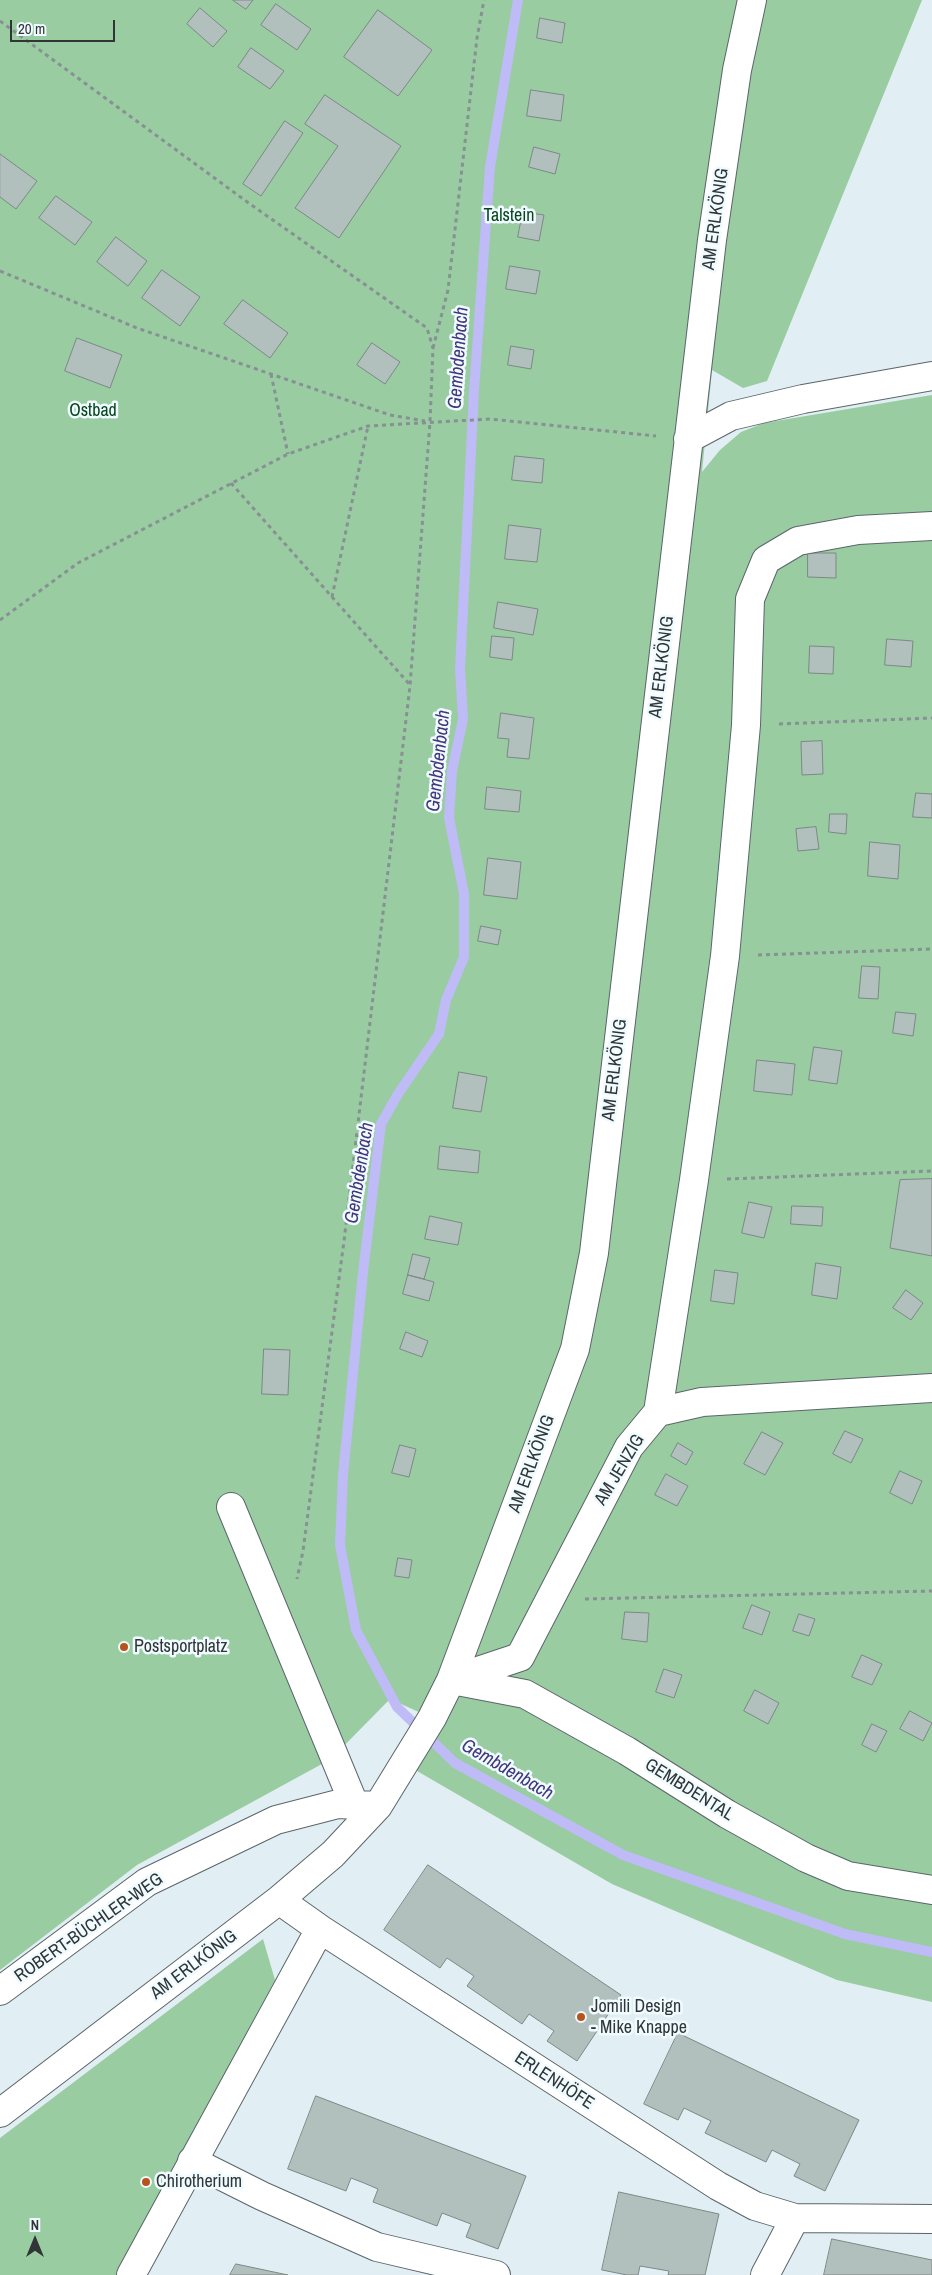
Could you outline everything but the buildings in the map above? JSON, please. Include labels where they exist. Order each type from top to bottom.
[{"type":"street","name":"AM ERLKÖNIG","points":[[0,2113],[279,1900],[332,1854],[366,1805],[405,1764],[432,1718],[451,1680],[575,1348],[594,1253],[714,230],[737,70],[752,0]]},
{"type":"street","points":[[688,439],[731,416],[804,399],[932,376]]},
{"type":"street","points":[[932,526],[858,530],[798,541],[766,560],[750,599],[746,725],[725,956],[694,1180],[658,1412],[702,1402],[932,1388]]},
{"type":"street","name":"AM JENZIG","points":[[451,1680],[520,1657],[629,1447],[658,1412]]},
{"type":"street","points":[[231,1507],[366,1805]]},
{"type":"street","name":"GEMBDENTAL","points":[[451,1680],[525,1694],[627,1751],[727,1814],[806,1858],[848,1876],[932,1890]]},
{"type":"street","name":"ROBERT-BÜCHLER-WEG","points":[[0,1991],[147,1882],[276,1820],[338,1804],[366,1805]]},
{"type":"street","name":"ERLENHÖFE","points":[[279,1900],[320,1929],[718,2186],[755,2206],[795,2218],[932,2219]]},
{"type":"street","points":[[131,2275],[320,1929]]},
{"type":"street","points":[[192,2161],[262,2196],[377,2247],[496,2275]]},
{"type":"street","points":[[765,2275],[795,2218]]},
{"type":"path","points":[[297,1580],[304,1542],[344,1241],[410,686],[430,422],[433,348],[448,290],[477,38],[484,0]]},
{"type":"path","points":[[0,22],[250,204],[427,328],[433,348]]},
{"type":"path","points":[[0,271],[137,328],[390,415],[430,422]]},
{"type":"path","points":[[271,374],[288,454]]},
{"type":"path","points":[[0,620],[78,563],[288,454],[368,426],[490,419],[688,439]]},
{"type":"path","points":[[332,598],[368,426]]},
{"type":"path","points":[[231,483],[410,686]]},
{"type":"path","points":[[746,725],[932,718]]},
{"type":"path","points":[[725,956],[932,950]]},
{"type":"path","points":[[694,1180],[932,1171]]},
{"type":"path","points":[[549,1600],[932,1591]]},
{"type":"green space","points":[[0,0],[922,0],[767,381],[743,388],[712,370],[702,472],[720,450],[741,432],[764,423],[932,395],[932,2002],[837,1980],[612,1884],[405,1764],[432,1718],[390,1699],[331,1759],[137,1865],[0,1970]]},
{"type":"green space","points":[[263,1939],[275,1980],[116,2275],[0,2275],[0,2138]]},
{"type":"waterway","name":"Gembdenbach","points":[[518,0],[490,167],[474,391],[460,669],[463,719],[452,771],[449,818],[464,894],[464,957],[446,1000],[439,1034],[398,1094],[381,1124],[363,1272],[343,1475],[340,1545],[356,1630],[397,1707],[455,1763],[623,1855],[845,1934],[932,1952]]},
{"type":"place","name":"Postsportplatz","points":[[124,1647]]},
{"type":"place","name":"Jomili Design - Mike Knappe","points":[[581,2017]]},
{"type":"place","name":"Chirotherium","points":[[146,2182]]},
{"type":"park label","name":"Talstein","points":[[509,216]]},
{"type":"park label","name":"Ostbad","points":[[93,411]]}]
